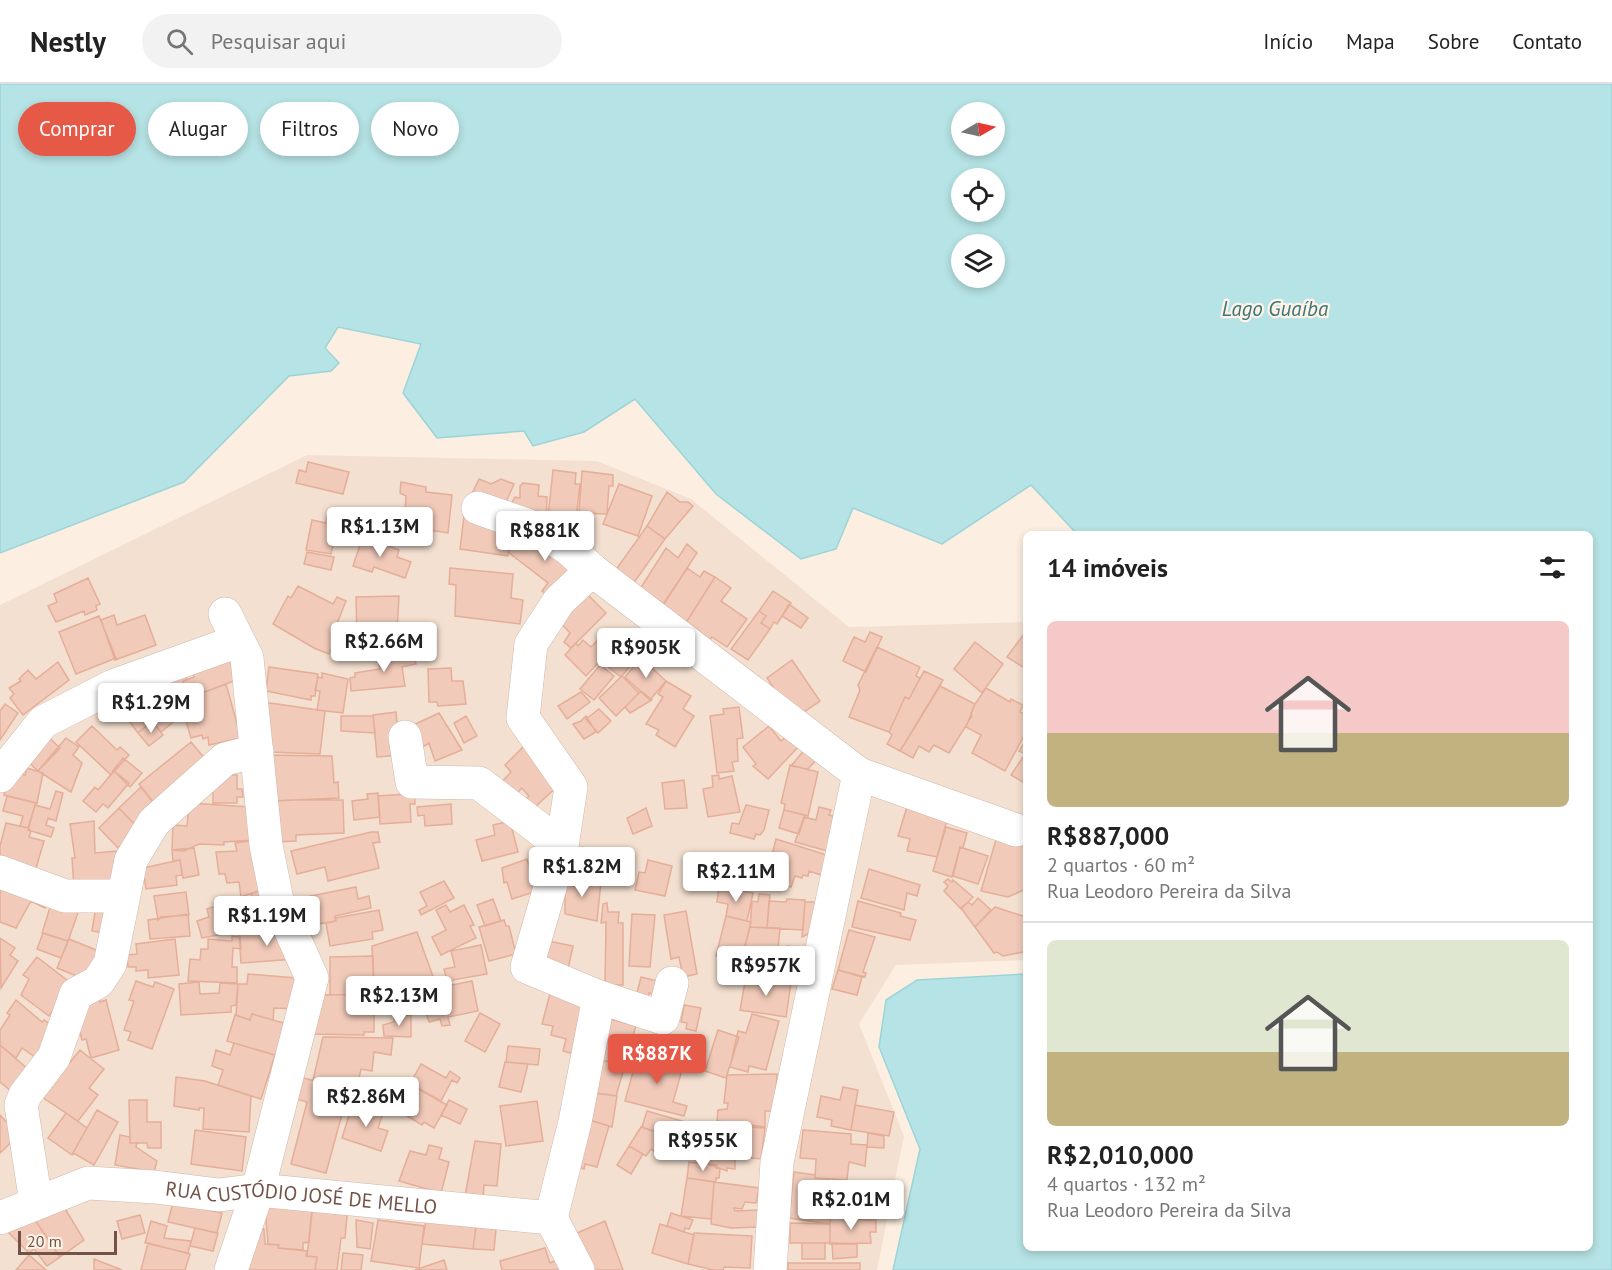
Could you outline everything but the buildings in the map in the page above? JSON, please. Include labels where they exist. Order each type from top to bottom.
[{"type":"street","points":[[478,508],[541,530],[569,549],[592,570],[859,774],[1016,830]]},
{"type":"street","points":[[592,570],[559,601],[531,644],[523,718],[571,788],[562,846],[527,967],[599,997],[663,1018],[672,983]]},
{"type":"street","points":[[0,776],[43,722],[232,628],[247,658],[266,845],[277,900],[312,978],[258,1190],[231,1270]]},
{"type":"street","points":[[405,736],[412,783],[479,783],[562,846]]},
{"type":"street","points":[[36,1203],[21,1105],[54,1057],[76,994],[98,982],[110,964],[131,860],[154,822],[225,759],[257,751]]},
{"type":"street","points":[[770,1270],[777,1162],[859,774]]},
{"type":"street","points":[[0,872],[65,896],[123,896]]},
{"type":"street","points":[[578,1270],[551,1218],[575,1122],[599,997]]},
{"type":"street","name":"RUA CUSTÓDIO JOSÉ DE MELLO","points":[[0,1218],[88,1183],[156,1187],[219,1195],[258,1190],[551,1218]]},
{"type":"shaded area","points":[[307,455],[597,461],[691,499],[849,627],[1023,622],[1023,960],[896,965],[859,1024],[904,1136],[877,1270],[0,1270],[0,605]]},
{"type":"water","name":"Lago Guaíba","points":[[0,84],[1612,84],[1612,1270],[893,1270],[920,1149],[879,1047],[886,1000],[917,980],[1023,974],[1023,1251],[1593,1251],[1593,531],[1074,531],[1031,485],[942,544],[853,508],[836,549],[801,559],[716,494],[635,399],[584,432],[533,446],[524,431],[437,438],[403,393],[421,344],[338,327],[325,348],[339,363],[331,371],[289,376],[184,482],[0,553]]}]
